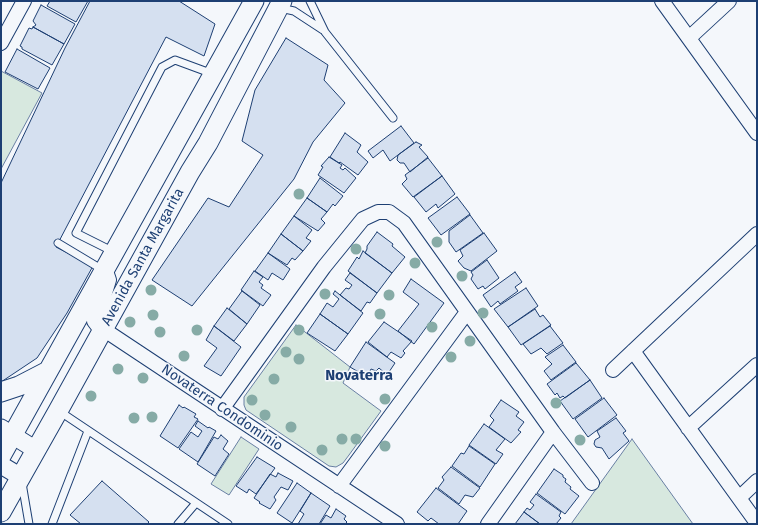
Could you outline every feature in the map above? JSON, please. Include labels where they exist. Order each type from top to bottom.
[{"type":"main road","name":"Avenida Santa Margarita","points":[[1,456],[7,431],[48,371],[254,1]]},
{"type":"main road","name":"Avenida Santa Margarita","points":[[1,512],[208,142],[280,4]]},
{"type":"main road","points":[[208,142],[202,141],[195,132],[219,81],[220,75],[216,69]]},
{"type":"main road","points":[[167,214],[170,190],[191,150],[192,144],[180,134]]},
{"type":"main road","points":[[1,392],[19,386],[48,371]]},
{"type":"street","points":[[1,43],[24,1]]},
{"type":"street","points":[[662,1],[757,133]]},
{"type":"street","points":[[689,38],[729,1]]},
{"type":"street","points":[[222,409],[324,268],[363,219],[378,212],[389,212],[404,223],[553,432],[592,483]]},
{"type":"street","points":[[613,370],[757,234]]},
{"type":"street","name":"Novaterra Condominio","points":[[104,271],[109,280],[95,311],[94,320],[104,329],[222,409],[397,524]]},
{"type":"street","points":[[340,486],[467,312]]},
{"type":"street","points":[[633,351],[757,523]]},
{"type":"street","points":[[688,428],[757,365]]},
{"type":"street","points":[[7,431],[36,450]]},
{"type":"street","points":[[488,524],[553,432]]},
{"type":"street","points":[[1,465],[21,477]]},
{"type":"street","points":[[739,498],[757,481]]},
{"type":"lane","points":[[310,1],[325,32],[393,118]]},
{"type":"lane","points":[[280,4],[308,19],[325,32]]},
{"type":"lane","points":[[115,252],[76,233],[162,67],[175,60],[216,69]]},
{"type":"lane","points":[[58,243],[104,271]]},
{"type":"lane","points":[[58,411],[228,524]]},
{"type":"lane","points":[[52,524],[88,431]]},
{"type":"lane","points":[[21,477],[29,524]]},
{"type":"lane","points":[[178,524],[196,503]]},
{"type":"shaded area","points":[[1,71],[42,93],[1,169]]},
{"type":"shaded area","points":[[296,325],[350,367],[343,383],[381,411],[343,463],[336,467],[329,466],[246,410],[244,405],[244,397]]},
{"type":"shaded area","points":[[241,437],[259,449],[229,495],[211,484]]},
{"type":"shaded area","points":[[632,439],[693,524],[571,524]]},
{"type":"building","points":[[50,1],[88,1],[76,22],[47,6]]},
{"type":"building","points":[[90,1],[179,1],[215,24],[204,56],[166,37],[56,247],[93,266],[67,313],[37,358],[1,382],[1,183],[65,48]]},
{"type":"building","points":[[41,5],[75,24],[64,44],[33,27],[36,25],[33,21]]},
{"type":"building","points":[[33,27],[64,44],[52,65],[22,49],[20,46],[29,28],[32,29]]},
{"type":"building","points":[[286,38],[328,65],[324,80],[345,103],[313,142],[294,179],[192,306],[152,280],[208,198],[229,207],[263,155],[242,141],[255,90]]},
{"type":"building","points":[[17,49],[50,68],[38,89],[5,72]]},
{"type":"building","points":[[401,126],[414,143],[390,161],[383,150],[373,158],[368,151]]},
{"type":"building","points":[[345,133],[361,145],[357,152],[368,162],[358,175],[340,162],[339,163],[330,157]]},
{"type":"building","points":[[416,142],[422,145],[419,147],[428,157],[410,172],[404,163],[400,163],[397,160],[398,155]]},
{"type":"building","points":[[329,157],[342,165],[340,168],[343,170],[345,168],[356,178],[344,193],[318,175],[323,167],[321,166]]},
{"type":"building","points":[[428,158],[442,176],[413,197],[402,184],[407,179],[405,175]]},
{"type":"building","points":[[442,176],[455,194],[438,208],[436,204],[426,212],[414,197]]},
{"type":"building","points":[[320,178],[343,196],[335,206],[333,204],[327,212],[307,198]]},
{"type":"building","points":[[457,197],[470,214],[441,235],[428,218]]},
{"type":"building","points":[[307,198],[327,212],[321,219],[325,223],[318,231],[294,216]]},
{"type":"building","points":[[470,215],[483,233],[456,252],[449,242],[449,231]]},
{"type":"building","points":[[294,216],[312,230],[306,238],[311,241],[303,251],[281,234]]},
{"type":"building","points":[[377,232],[393,244],[392,246],[405,257],[392,273],[365,253],[367,246]]},
{"type":"building","points":[[484,233],[497,251],[471,271],[464,268],[458,261],[463,256],[460,250]]},
{"type":"building","points":[[281,234],[303,251],[295,260],[292,258],[287,265],[268,253]]},
{"type":"building","points":[[363,251],[392,273],[377,293],[348,271],[357,257],[359,259]]},
{"type":"building","points":[[268,253],[290,269],[283,280],[272,273],[268,280],[255,271]]},
{"type":"building","points":[[487,260],[499,278],[485,289],[483,286],[478,289],[471,279],[473,275],[471,272]]},
{"type":"building","points":[[254,271],[263,277],[259,282],[263,285],[261,288],[271,295],[263,306],[241,290]]},
{"type":"building","points":[[515,272],[522,282],[515,287],[518,291],[500,304],[498,301],[491,307],[483,295]]},
{"type":"building","points":[[350,273],[377,293],[370,303],[367,302],[361,311],[340,295],[346,288],[349,289],[352,285],[345,280]]},
{"type":"building","points":[[411,279],[444,303],[414,344],[398,331],[419,304],[403,292]]},
{"type":"building","points":[[526,288],[538,306],[508,327],[494,309]]},
{"type":"building","points":[[242,291],[260,305],[247,324],[229,309]]},
{"type":"building","points":[[335,291],[363,313],[348,334],[320,314],[327,303],[333,307],[339,299],[333,294]]},
{"type":"building","points":[[227,308],[247,324],[234,341],[214,326]]},
{"type":"building","points":[[535,309],[540,317],[543,315],[551,325],[521,345],[508,327]]},
{"type":"building","points":[[320,314],[348,334],[335,351],[307,333]]},
{"type":"building","points":[[384,322],[412,341],[403,351],[405,353],[401,358],[391,352],[387,357],[368,342]]},
{"type":"building","points":[[214,326],[241,347],[221,376],[204,366],[217,348],[206,340]]},
{"type":"building","points":[[550,326],[563,343],[547,354],[541,348],[531,354],[523,344]]},
{"type":"building","points":[[366,342],[395,363],[387,375],[379,368],[376,371],[371,369],[369,373],[365,372],[362,374],[350,367]]},
{"type":"building","points":[[563,345],[576,362],[551,380],[544,371],[552,364],[545,357]]},
{"type":"building","points":[[576,363],[590,380],[565,398],[563,396],[560,398],[557,393],[555,395],[547,384]]},
{"type":"building","points":[[590,380],[602,398],[573,419],[560,401]]},
{"type":"building","points":[[604,398],[617,415],[588,437],[575,419]]},
{"type":"building","points":[[501,400],[519,412],[516,416],[524,422],[518,430],[521,432],[511,443],[489,427],[494,420],[490,416]]},
{"type":"building","points":[[179,405],[196,414],[194,417],[198,419],[178,448],[160,436]]},
{"type":"building","points":[[616,418],[626,431],[623,433],[629,441],[609,459],[602,448],[596,447],[594,444],[595,440],[600,437],[597,431]]},
{"type":"building","points":[[198,421],[208,428],[209,427],[216,431],[198,462],[179,449],[191,432],[198,437],[202,431],[195,426]]},
{"type":"building","points":[[484,424],[505,439],[496,450],[503,454],[496,464],[469,445]]},
{"type":"building","points":[[221,435],[228,441],[223,449],[229,454],[215,476],[197,464],[214,437],[218,439]]},
{"type":"building","points":[[469,446],[495,464],[480,487],[452,466],[461,453],[464,454]]},
{"type":"building","points":[[257,457],[275,468],[256,494],[249,489],[247,493],[236,486]]},
{"type":"building","points":[[451,467],[480,488],[473,497],[465,495],[459,504],[438,488],[444,480],[442,477]]},
{"type":"building","points":[[554,469],[563,475],[566,479],[565,482],[571,487],[570,489],[579,496],[565,514],[537,493]]},
{"type":"building","points":[[278,473],[293,481],[288,490],[281,487],[274,497],[276,500],[270,509],[259,503],[260,502],[254,498],[270,474],[276,477]]},
{"type":"building","points":[[102,481],[149,522],[147,524],[81,524],[70,515]]},
{"type":"building","points":[[297,483],[311,493],[292,523],[277,513]]},
{"type":"building","points":[[436,488],[467,511],[458,524],[439,524],[431,518],[428,521],[417,512]]},
{"type":"building","points":[[311,493],[330,506],[319,524],[298,524],[304,514],[300,511]]},
{"type":"building","points":[[536,494],[561,512],[559,516],[561,518],[556,524],[540,524],[524,512],[527,508],[530,510],[534,505],[530,502]]},
{"type":"building","points":[[336,509],[346,516],[344,519],[347,522],[345,524],[320,524],[326,515],[331,518]]},
{"type":"building","points":[[524,512],[540,524],[515,524]]},
{"type":"district","name":"Novaterra","points":[[359,376]]}]
